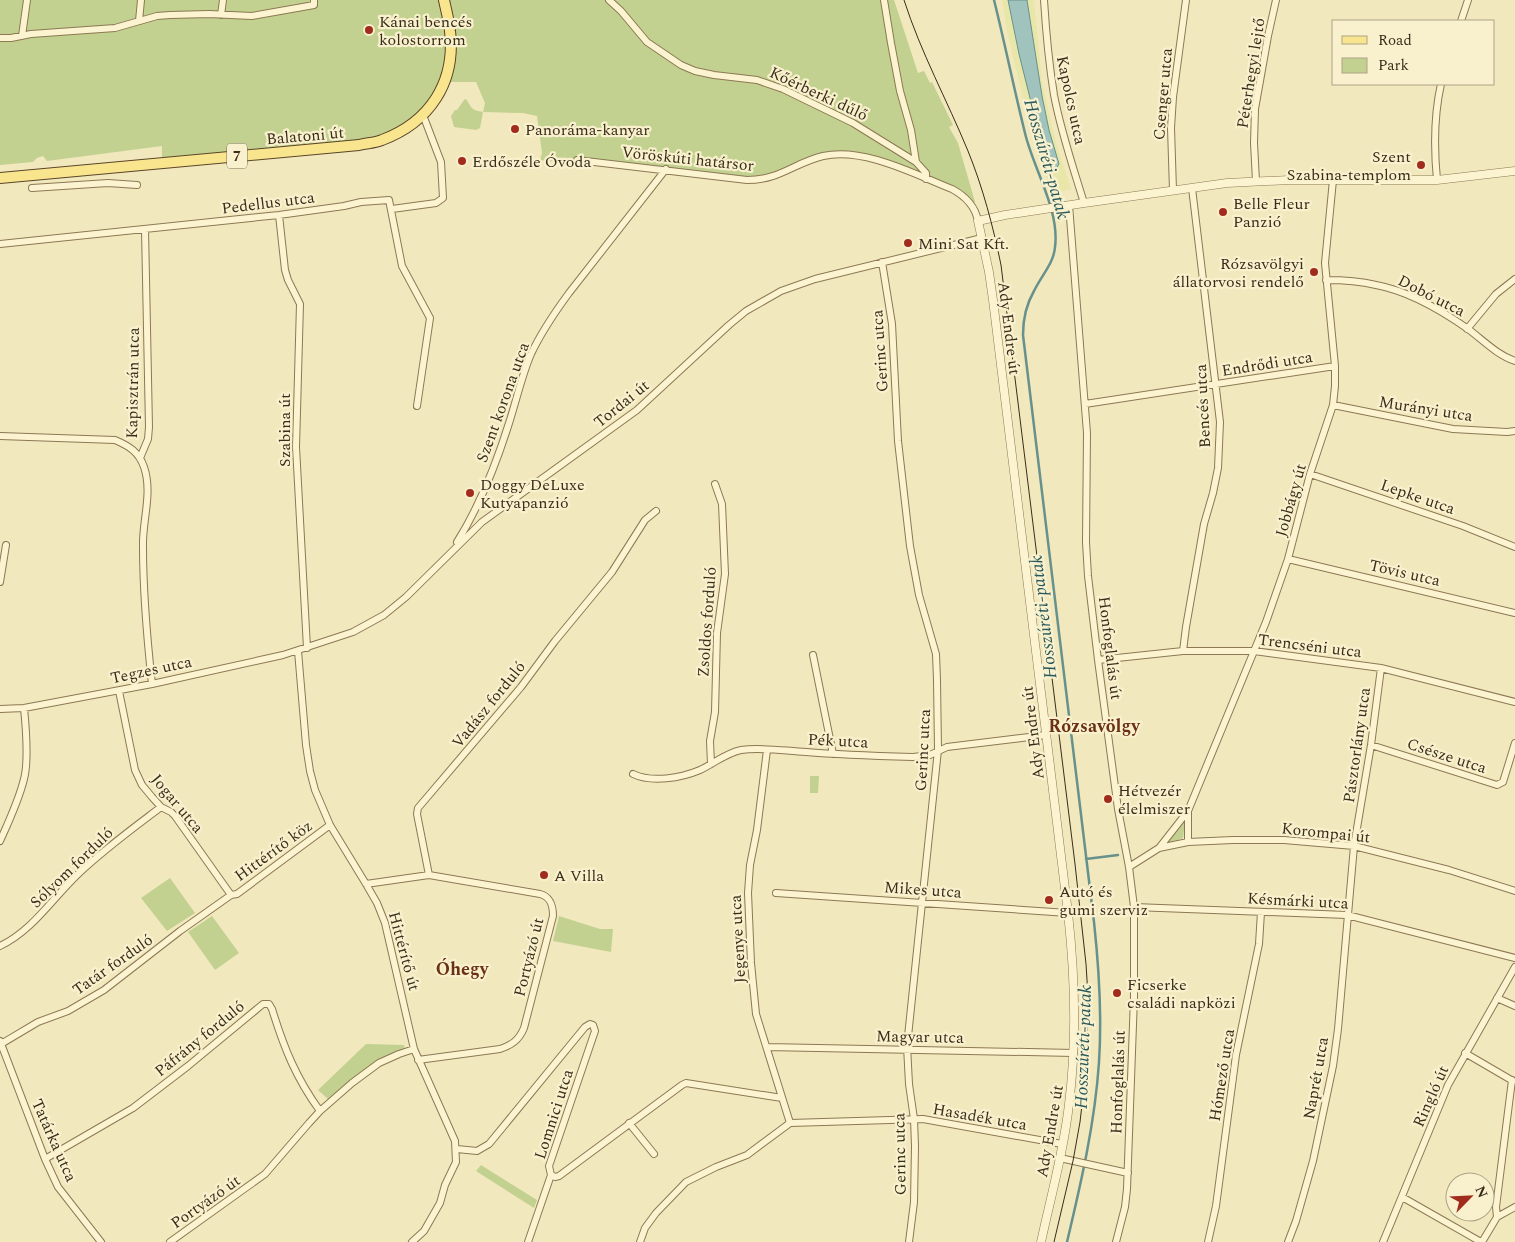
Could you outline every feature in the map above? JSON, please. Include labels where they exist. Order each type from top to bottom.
[{"type":"main road","name":"Balatoni út","points":[[0,178],[359,145],[381,140],[410,126],[423,115],[431,107],[444,82],[449,61],[450,30],[444,0]]},
{"type":"street","points":[[22,36],[27,0]]},
{"type":"street","points":[[140,21],[141,0]]},
{"type":"street","points":[[221,15],[224,0]]},
{"type":"street","name":"Kőérberki dűlő","points":[[609,0],[621,11],[647,42],[681,65],[714,76],[757,80],[783,89],[853,123],[916,162],[926,173],[926,179]]},
{"type":"street","name":"Kőérberki dűlő","points":[[884,0],[900,91],[916,162]]},
{"type":"street","name":"Kapolcs utca","points":[[1044,0],[1050,67],[1055,97],[1066,145],[1084,202]]},
{"type":"street","name":"Csenger utca","points":[[1173,190],[1172,97],[1186,0]]},
{"type":"street","name":"Péterhegyi lejtő","points":[[1256,181],[1255,109],[1276,0]]},
{"type":"street","points":[[1461,20],[1468,0]]},
{"type":"street","points":[[0,38],[116,28],[170,14],[252,16],[314,2]]},
{"type":"street","points":[[1437,180],[1436,133],[1441,85]]},
{"type":"street","points":[[417,406],[430,318],[402,266],[392,209],[436,203],[443,198],[441,162],[423,115]]},
{"type":"street","name":"Vöröskúti határsor","points":[[577,160],[758,180],[781,174],[816,158],[841,154],[853,155],[884,163],[960,193],[974,208],[978,220]]},
{"type":"street","name":"Szent korona utca","points":[[449,555],[481,499],[509,423],[531,355],[560,305],[666,170]]},
{"type":"street","points":[[978,220],[1084,202],[1256,181],[1437,180],[1515,171]]},
{"type":"street","points":[[52,173],[53,187]]},
{"type":"street","name":"Jobbágy út","points":[[1129,867],[1158,848],[1188,811],[1266,622],[1288,559],[1310,474],[1327,426],[1335,386],[1326,280],[1326,248],[1333,180]]},
{"type":"street","points":[[32,188],[108,183],[137,185]]},
{"type":"street","name":"Bencés utca","points":[[1183,650],[1203,532],[1218,468],[1220,422],[1217,384],[1192,188]]},
{"type":"street","name":"Pedellus utca","points":[[0,244],[279,215],[386,199],[391,202],[392,209]]},
{"type":"street","name":"Honfoglalás út","points":[[1069,205],[1087,433],[1086,542],[1088,576],[1118,809],[1129,867],[1134,908],[1134,997],[1128,1173],[1125,1207],[1116,1242]]},
{"type":"street","name":"Szabina út","points":[[279,215],[285,270],[300,304],[296,447],[307,648]]},
{"type":"street","name":"Ady Endre út","points":[[978,220],[993,300],[1068,913],[1072,964],[1074,1053],[1069,1106],[1060,1158],[1041,1242]]},
{"type":"street","name":"Kapisztrán utca","points":[[145,229],[149,427],[148,439],[140,458],[148,483],[142,544],[152,684]]},
{"type":"street","name":"Tordai út","points":[[307,648],[353,632],[384,614],[406,597],[482,522],[637,410],[746,311],[781,291],[794,286],[982,238]]},
{"type":"street","name":"Gerinc utca","points":[[882,262],[892,324],[898,441],[910,546],[919,595],[936,654],[938,750],[907,1050],[914,1120],[914,1202],[908,1242]]},
{"type":"street","points":[[1468,329],[1496,294],[1515,279]]},
{"type":"street","name":"Dobó utca","points":[[1326,280],[1349,280],[1396,290],[1442,312],[1506,358],[1515,361]]},
{"type":"street","name":"Endrődi utca","points":[[1085,404],[1334,366]]},
{"type":"street","name":"Murányi utca","points":[[1332,405],[1453,429],[1515,431]]},
{"type":"street","points":[[0,436],[115,440],[129,446],[140,458]]},
{"type":"street","name":"Lepke utca","points":[[1310,474],[1463,526],[1515,548]]},
{"type":"street","name":"Zsoldos forduló","points":[[711,764],[710,741],[715,712],[717,633],[725,574],[722,504],[715,484]]},
{"type":"street","name":"Vadász forduló","points":[[429,875],[417,814],[418,808],[521,687],[612,572],[645,520],[656,511]]},
{"type":"street","points":[[0,582],[6,545]]},
{"type":"street","name":"Tövis utca","points":[[1288,559],[1515,613]]},
{"type":"street","name":"Tegzes utca","points":[[0,709],[24,708],[152,684],[307,648]]},
{"type":"street","name":"Trencséni utca","points":[[1098,660],[1183,650],[1254,651],[1381,668],[1515,702]]},
{"type":"street","name":"Hittérítő út","points":[[298,651],[310,771],[330,825],[377,903],[388,931],[414,1050],[457,1149]]},
{"type":"street","points":[[814,655],[833,754]]},
{"type":"street","name":"Pásztorlány utca","points":[[1347,915],[1354,846],[1371,745],[1381,668]]},
{"type":"street","name":"Jogar utca","points":[[119,690],[135,770],[142,785],[161,807],[175,816],[231,895]]},
{"type":"street","points":[[0,841],[10,820],[24,778],[26,748],[24,708]]},
{"type":"street","name":"Pék utca","points":[[633,774],[651,779],[682,775],[700,770],[740,750],[913,757],[930,755],[947,747],[1046,735]]},
{"type":"street","name":"Csésze utca","points":[[1371,745],[1497,786],[1503,782],[1515,743]]},
{"type":"street","name":"Jegenye utca","points":[[767,750],[757,830],[750,865],[748,902],[756,1014],[790,1122]]},
{"type":"street","name":"Sólyom forduló","points":[[0,946],[22,932],[33,922],[68,884],[104,850],[161,807]]},
{"type":"street","name":"Jobbágy út","points":[[1188,811],[1188,842]]},
{"type":"street","name":"Hittérítő köz","points":[[231,895],[236,894],[330,825]]},
{"type":"street","name":"Korompai út","points":[[1158,848],[1188,842],[1284,840],[1354,846],[1449,870],[1515,891]]},
{"type":"street","points":[[366,884],[429,875]]},
{"type":"street","name":"Portyázó út","points":[[418,1060],[500,1049],[514,1044],[524,1028],[553,907],[545,895],[429,875]]},
{"type":"street","name":"Mikes utca","points":[[776,893],[1068,913]]},
{"type":"street","name":"Tatár forduló","points":[[0,1042],[97,994],[231,895]]},
{"type":"street","name":"Késmárki utca","points":[[1134,908],[1347,915],[1515,958]]},
{"type":"street","name":"Hómező utca","points":[[1208,1242],[1216,1206],[1236,1055],[1259,944],[1261,912]]},
{"type":"street","name":"Naprét utca","points":[[1288,1242],[1313,1161],[1333,1066],[1338,1029],[1347,915]]},
{"type":"street","name":"Ringló út","points":[[1383,1242],[1448,1085],[1515,967]]},
{"type":"street","points":[[1497,998],[1515,1006]]},
{"type":"street","name":"Páfrány forduló","points":[[45,1159],[133,1108],[188,1066],[263,1004],[269,1004],[290,1062],[320,1111]]},
{"type":"street","name":"Lomnici utca","points":[[457,1149],[477,1151],[489,1144],[585,1026],[590,1024],[593,1025],[595,1031],[549,1166],[551,1175],[555,1177],[559,1176],[686,1083],[782,1098]]},
{"type":"street","name":"Tatárka utca","points":[[0,1042],[45,1159],[58,1186],[101,1242]]},
{"type":"street","name":"Magyar utca","points":[[767,1047],[1074,1053]]},
{"type":"street","name":"Portyázó út","points":[[170,1242],[265,1174],[320,1111],[352,1083],[379,1063],[414,1050]]},
{"type":"street","points":[[1465,1053],[1513,1081],[1496,1207],[1497,1218]]},
{"type":"street","name":"Hasadék utca","points":[[790,1122],[932,1121],[1062,1144]]},
{"type":"street","points":[[640,1242],[645,1228],[656,1212],[686,1182],[716,1167],[747,1155],[790,1122]]},
{"type":"street","points":[[629,1123],[654,1154]]},
{"type":"street","points":[[412,1242],[424,1231],[440,1203],[456,1162],[457,1149]]},
{"type":"street","points":[[1060,1158],[1128,1173]]},
{"type":"street","points":[[528,1242],[551,1175]]},
{"type":"street","points":[[1402,1197],[1481,1242],[1497,1218],[1515,1206]]},
{"type":"shaded area","points":[[1002,0],[1034,0],[1042,82],[1055,139],[1071,189],[1052,194],[1037,154],[1007,31]]},
{"type":"green space","points":[[0,0],[894,0],[918,73],[924,71],[930,83],[932,82],[953,125],[949,127],[958,143],[975,202],[971,204],[960,193],[884,163],[833,155],[758,180],[665,168],[575,164],[540,160],[542,153],[537,116],[523,113],[483,112],[485,103],[476,82],[444,82],[431,107],[381,141],[162,162],[162,146],[47,161],[43,156],[33,162],[0,165]]},
{"type":"green space","points":[[466,99],[474,109],[483,112],[480,128],[476,130],[454,127],[451,116],[464,100]]},
{"type":"green space","points":[[810,776],[819,776],[818,793],[810,793]]},
{"type":"green space","points":[[1182,822],[1185,823],[1183,838],[1169,843],[1168,840]]},
{"type":"green space","points":[[170,878],[195,913],[167,931],[141,898]]},
{"type":"green space","points":[[212,916],[239,953],[215,970],[188,932]]},
{"type":"green space","points":[[559,916],[600,929],[613,929],[611,952],[553,941]]},
{"type":"green space","points":[[366,1044],[404,1045],[405,1050],[385,1057],[329,1100],[318,1090]]},
{"type":"green space","points":[[481,1165],[537,1200],[534,1208],[476,1171]]},
{"type":"water","points":[[1008,0],[1027,0],[1042,96],[1059,164],[1055,171],[1046,162],[1019,54]]},
{"type":"waterway","name":"Hosszúréti-patak","points":[[994,0],[1025,133],[1054,218],[1054,253],[1050,264],[1029,301],[1023,335],[1099,974],[1100,1045],[1097,1085],[1091,1130],[1067,1242]]},
{"type":"waterway","points":[[1086,859],[1118,855]]},
{"type":"tram line","points":[[904,0],[918,39],[973,165],[987,207],[1001,265],[1075,864],[1088,996],[1087,1061],[1080,1122],[1073,1161],[1054,1242]]},
{"type":"place","name":"Kánai bencés kolostorrom","points":[[369,30]]},
{"type":"place","name":"Panoráma-kanyar","points":[[515,129]]},
{"type":"place","name":"Erdőszéle Óvoda","points":[[462,161]]},
{"type":"place","name":"Szent Szabina-templom","points":[[1421,165]]},
{"type":"place","name":"Belle Fleur Panzió","points":[[1223,212]]},
{"type":"place","name":"Mini Sat Kft.","points":[[908,243]]},
{"type":"place","name":"Rózsavölgyi állatorvosi rendelő","points":[[1314,272]]},
{"type":"place","name":"Doggy DeLuxe Kutyapanzió","points":[[470,493]]},
{"type":"place","name":"Hétvezér élelmiszer","points":[[1108,799]]},
{"type":"place","name":"A Villa","points":[[544,875]]},
{"type":"place","name":"Autó és gumi szerviz","points":[[1049,900]]},
{"type":"place","name":"Ficserke családi napközi","points":[[1117,993]]},
{"type":"district","name":"Rózsavölgy","points":[[1094,726]]},
{"type":"district","name":"Óhegy","points":[[462,969]]}]
